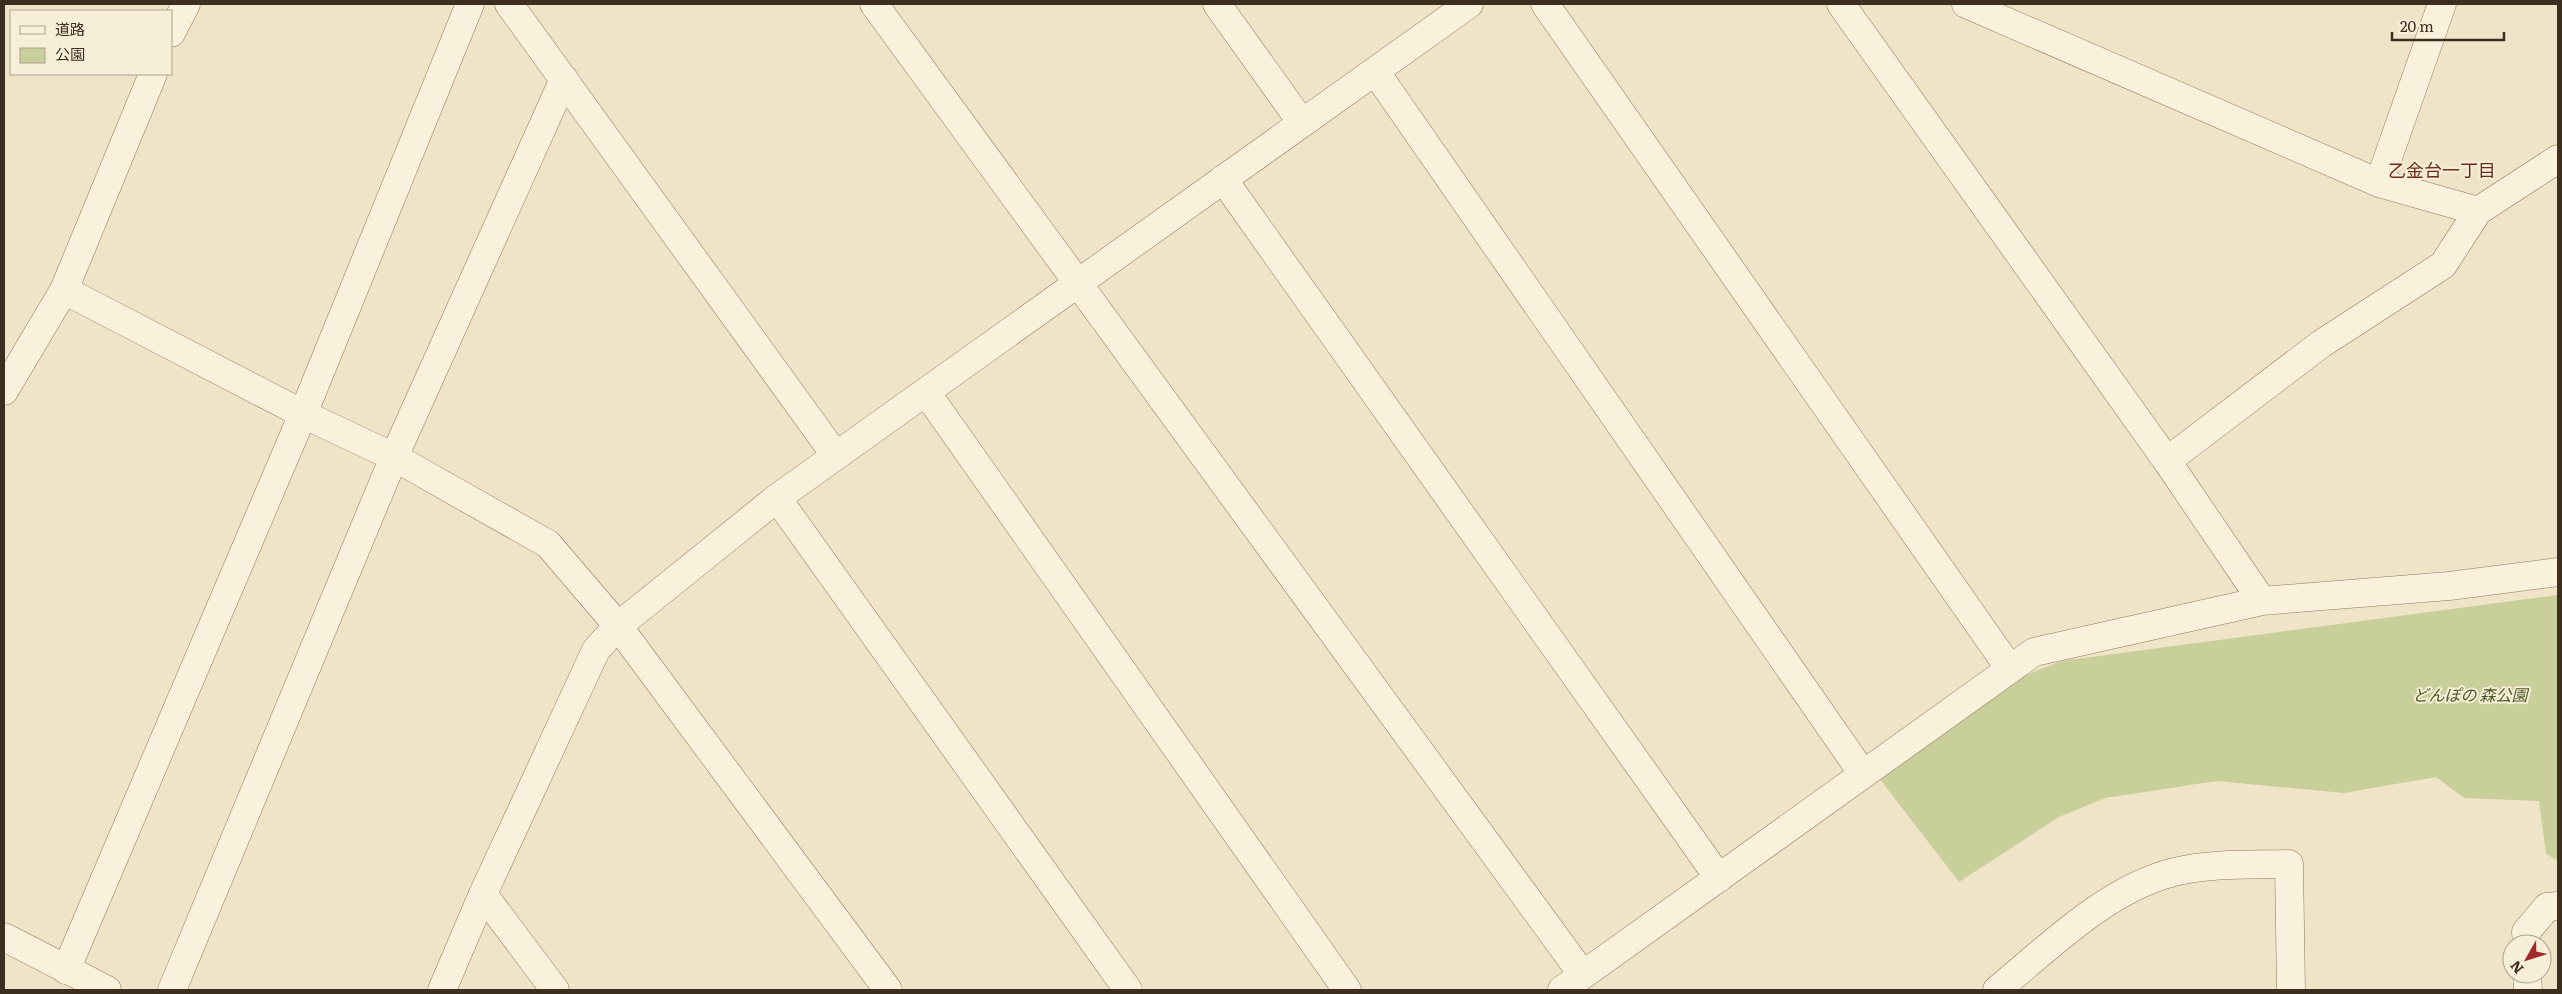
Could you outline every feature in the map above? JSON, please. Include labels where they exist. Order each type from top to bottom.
[{"type":"street","points":[[172,31],[186,4]]},
{"type":"street","points":[[66,970],[302,414],[470,4]]},
{"type":"street","points":[[509,4],[836,456]]},
{"type":"street","points":[[874,4],[1078,283],[1572,983],[2034,652],[2262,601],[2449,586],[2558,572]]},
{"type":"street","points":[[1216,4],[1302,123]]},
{"type":"street","points":[[442,990],[483,894],[596,650],[618,626],[777,498],[1469,4]]},
{"type":"street","points":[[1546,4],[2010,669]]},
{"type":"street","points":[[1842,4],[2167,461],[2262,601]]},
{"type":"street","points":[[1966,4],[2379,183],[2478,211]]},
{"type":"street","points":[[2379,183],[2442,4]]},
{"type":"street","points":[[1375,71],[1863,774]]},
{"type":"street","points":[[4,391],[64,290],[153,75]]},
{"type":"street","points":[[172,990],[394,457],[564,79]]},
{"type":"street","points":[[2167,461],[2322,344],[2443,265],[2478,211],[2558,158]]},
{"type":"street","points":[[1223,179],[1719,878]]},
{"type":"street","points":[[64,290],[302,414],[394,457],[548,544],[618,626],[888,990]]},
{"type":"street","points":[[926,392],[1347,990]]},
{"type":"street","points":[[777,498],[1128,990]]},
{"type":"street","points":[[1997,990],[2081,920],[2146,882],[2174,872],[2205,867],[2289,864],[2290,990]]},
{"type":"street","points":[[483,894],[555,990]]},
{"type":"street","points":[[2526,934],[2547,908],[2558,906]]},
{"type":"street","points":[[4,937],[107,990]]},
{"type":"green space","name":"どんぽの 森公園","points":[[2558,595],[2558,861],[2546,854],[2539,801],[2464,798],[2436,777],[2344,793],[2217,781],[2105,798],[2059,817],[1959,882],[1879,778],[2017,679],[2061,661]]},
{"type":"district","name":"乙金台一丁目","points":[[2442,171]]}]
